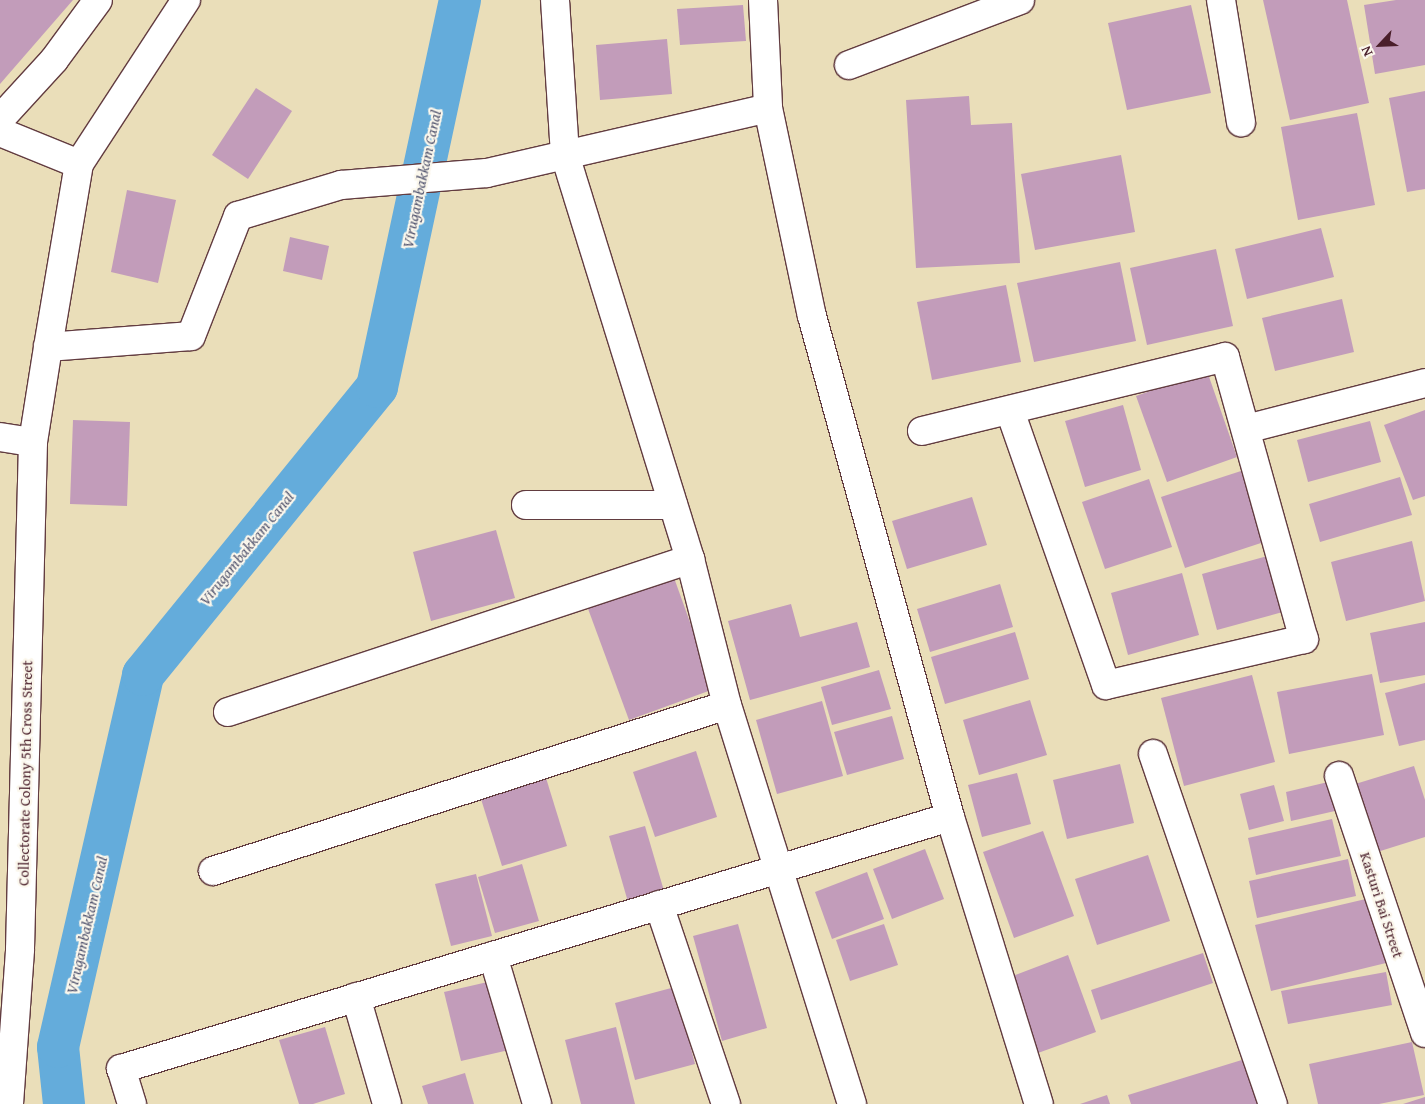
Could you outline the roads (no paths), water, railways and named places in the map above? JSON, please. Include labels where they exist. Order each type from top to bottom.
[{"type":"street","points":[[0,120],[54,60],[98,0]]},
{"type":"street","points":[[0,132],[79,164],[186,0]]},
{"type":"street","points":[[555,0],[565,155],[690,559],[728,705],[852,1104]]},
{"type":"street","points":[[763,0],[768,108],[812,316],[950,817],[1039,1104]]},
{"type":"street","points":[[850,65],[1020,0]]},
{"type":"street","points":[[1221,0],[1241,122]]},
{"type":"street","points":[[48,347],[191,336],[238,216],[341,184],[487,174],[768,108]]},
{"type":"street","name":"Collectorate Colony 5th Cross Street","points":[[9,1104],[20,949],[33,442],[79,164]]},
{"type":"street","points":[[922,431],[1225,357],[1304,639],[1106,685],[1010,411]]},
{"type":"street","points":[[1246,429],[1425,384]]},
{"type":"street","points":[[0,437],[33,442]]},
{"type":"street","points":[[526,505],[673,505]]},
{"type":"street","points":[[228,712],[690,559]]},
{"type":"street","points":[[213,871],[728,705]]},
{"type":"street","points":[[1153,754],[1273,1104]]},
{"type":"street","name":"Kasturi Bai Street","points":[[1339,776],[1425,1034]]},
{"type":"street","points":[[132,1104],[121,1069],[950,817]]},
{"type":"street","points":[[659,905],[726,1104]]},
{"type":"street","points":[[493,956],[537,1104]]},
{"type":"street","points":[[356,997],[387,1104]]},
{"type":"waterway","name":"Virugambakkam Canal","points":[[64,1104],[58,1047],[143,675],[377,387],[460,0]]}]
